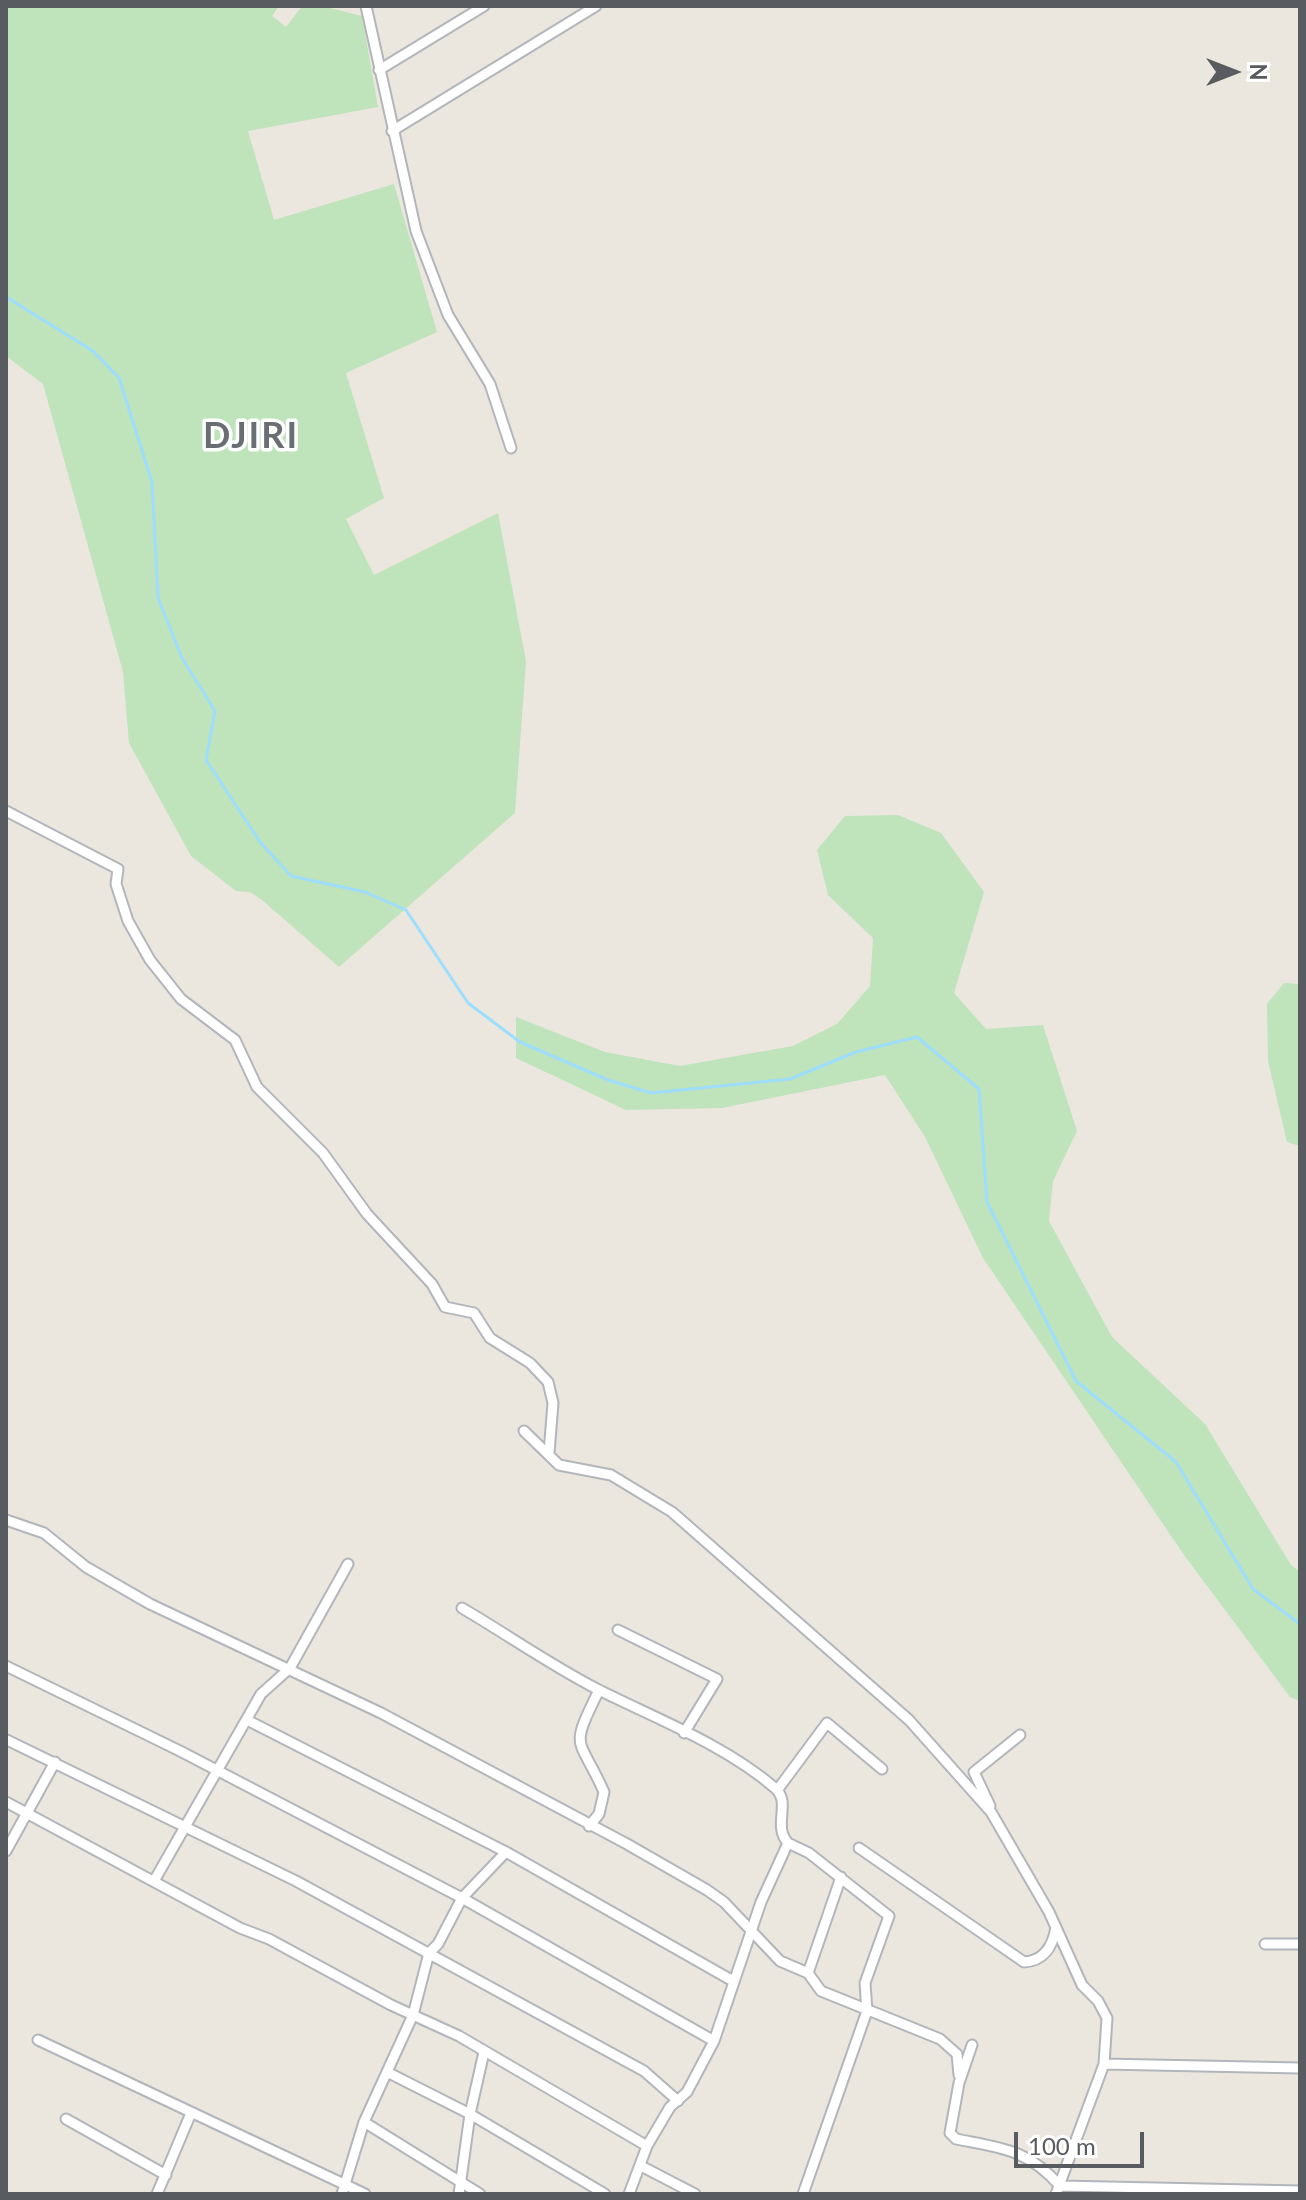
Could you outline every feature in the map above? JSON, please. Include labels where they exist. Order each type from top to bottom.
[{"type":"street","points":[[366,6],[416,231],[443,305],[481,363],[511,448]]},
{"type":"street","points":[[379,70],[484,6]]},
{"type":"street","points":[[392,131],[596,6]]},
{"type":"street","points":[[6,811],[118,869],[116,884],[134,935],[181,999],[235,1040],[257,1087],[323,1153],[367,1214],[432,1284],[445,1307],[474,1313],[490,1338],[530,1363],[548,1382],[553,1403],[549,1453]]},
{"type":"street","points":[[524,1431],[562,1466],[619,1479],[672,1512],[909,1720],[991,1812]]},
{"type":"street","points":[[6,1520],[44,1533],[86,1567],[150,1604],[290,1668],[707,1890],[780,1961],[808,1973],[821,1991],[947,2044],[959,2062],[959,2083]]},
{"type":"street","points":[[154,1881],[261,1694],[290,1668],[348,1564]]},
{"type":"street","points":[[462,1608],[599,1690],[684,1733],[778,1789],[784,1803],[780,1825],[788,1843],[841,1877],[889,1916],[865,1983],[867,2011],[803,2194]]},
{"type":"street","points":[[618,1630],[717,1679],[684,1733]]},
{"type":"street","points":[[6,1666],[216,1770],[462,1898],[714,2041]]},
{"type":"street","points":[[589,1826],[599,1814],[604,1792],[582,1752],[578,1736],[599,1690]]},
{"type":"street","points":[[247,1720],[506,1852],[733,1981]]},
{"type":"street","points":[[778,1789],[827,1723],[882,1769]]},
{"type":"street","points":[[1020,1735],[974,1772],[991,1812],[1056,1927],[1082,1985],[1098,2001],[1107,2018],[1104,2064],[1058,2190]]},
{"type":"street","points":[[7,1740],[187,1826],[429,1953],[644,2071],[678,2101]]},
{"type":"street","points":[[6,1851],[55,1762]]},
{"type":"street","points":[[6,1802],[484,2052],[647,2146]]},
{"type":"street","points":[[629,2194],[647,2146],[670,2107],[687,2092],[714,2041],[751,1930],[788,1843]]},
{"type":"street","points":[[859,1848],[1024,1962],[1045,1953],[1054,1941],[1056,1927]]},
{"type":"street","points":[[342,2194],[364,2122],[413,2015],[429,1953],[462,1898],[506,1852]]},
{"type":"street","points":[[808,1973],[841,1877]]},
{"type":"street","points":[[1265,1944],[1300,1944]]},
{"type":"street","points":[[38,2040],[365,2194]]},
{"type":"street","points":[[972,2045],[949,2127],[956,2139],[1003,2146],[1042,2167],[1058,2190]]},
{"type":"street","points":[[459,2194],[470,2114],[484,2052]]},
{"type":"street","points":[[1104,2064],[1300,2068]]},
{"type":"street","points":[[387,2072],[470,2114],[605,2194]]},
{"type":"street","points":[[157,2194],[191,2113]]},
{"type":"street","points":[[66,2119],[166,2175]]},
{"type":"street","points":[[364,2122],[480,2194]]},
{"type":"street","points":[[641,2166],[695,2194]]},
{"type":"street","points":[[1058,2190],[1300,2191]]},
{"type":"green space","points":[[6,6],[279,6],[272,16],[286,27],[302,6],[322,6],[362,16],[378,107],[248,131],[274,220],[394,184],[437,332],[346,373],[384,498],[346,519],[374,575],[498,513],[526,661],[515,813],[339,967],[262,900],[250,892],[236,891],[191,856],[129,743],[123,672],[43,384],[6,356]]},
{"type":"green space","points":[[898,815],[941,833],[984,892],[954,993],[986,1029],[1043,1025],[1077,1131],[1053,1181],[1049,1221],[1112,1337],[1205,1424],[1291,1565],[1300,1572],[1300,1701],[1290,1697],[1184,1555],[983,1258],[925,1137],[885,1075],[722,1108],[626,1110],[516,1058],[516,1017],[605,1052],[680,1066],[793,1046],[837,1024],[870,986],[873,938],[828,895],[817,850],[845,816]]},
{"type":"green space","points":[[1284,983],[1300,984],[1300,1146],[1287,1142],[1268,1061],[1267,1004]]},
{"type":"waterway","points":[[6,297],[93,351],[119,378],[152,482],[158,598],[182,658],[215,711],[206,760],[260,842],[291,876],[365,892],[406,910],[468,1003],[520,1042],[608,1080],[651,1093],[790,1079],[856,1052],[917,1037],[979,1089],[987,1202],[1076,1381],[1176,1462],[1253,1589],[1300,1624]]},
{"type":"district","name":"DJIRI","points":[[251,436]]}]
